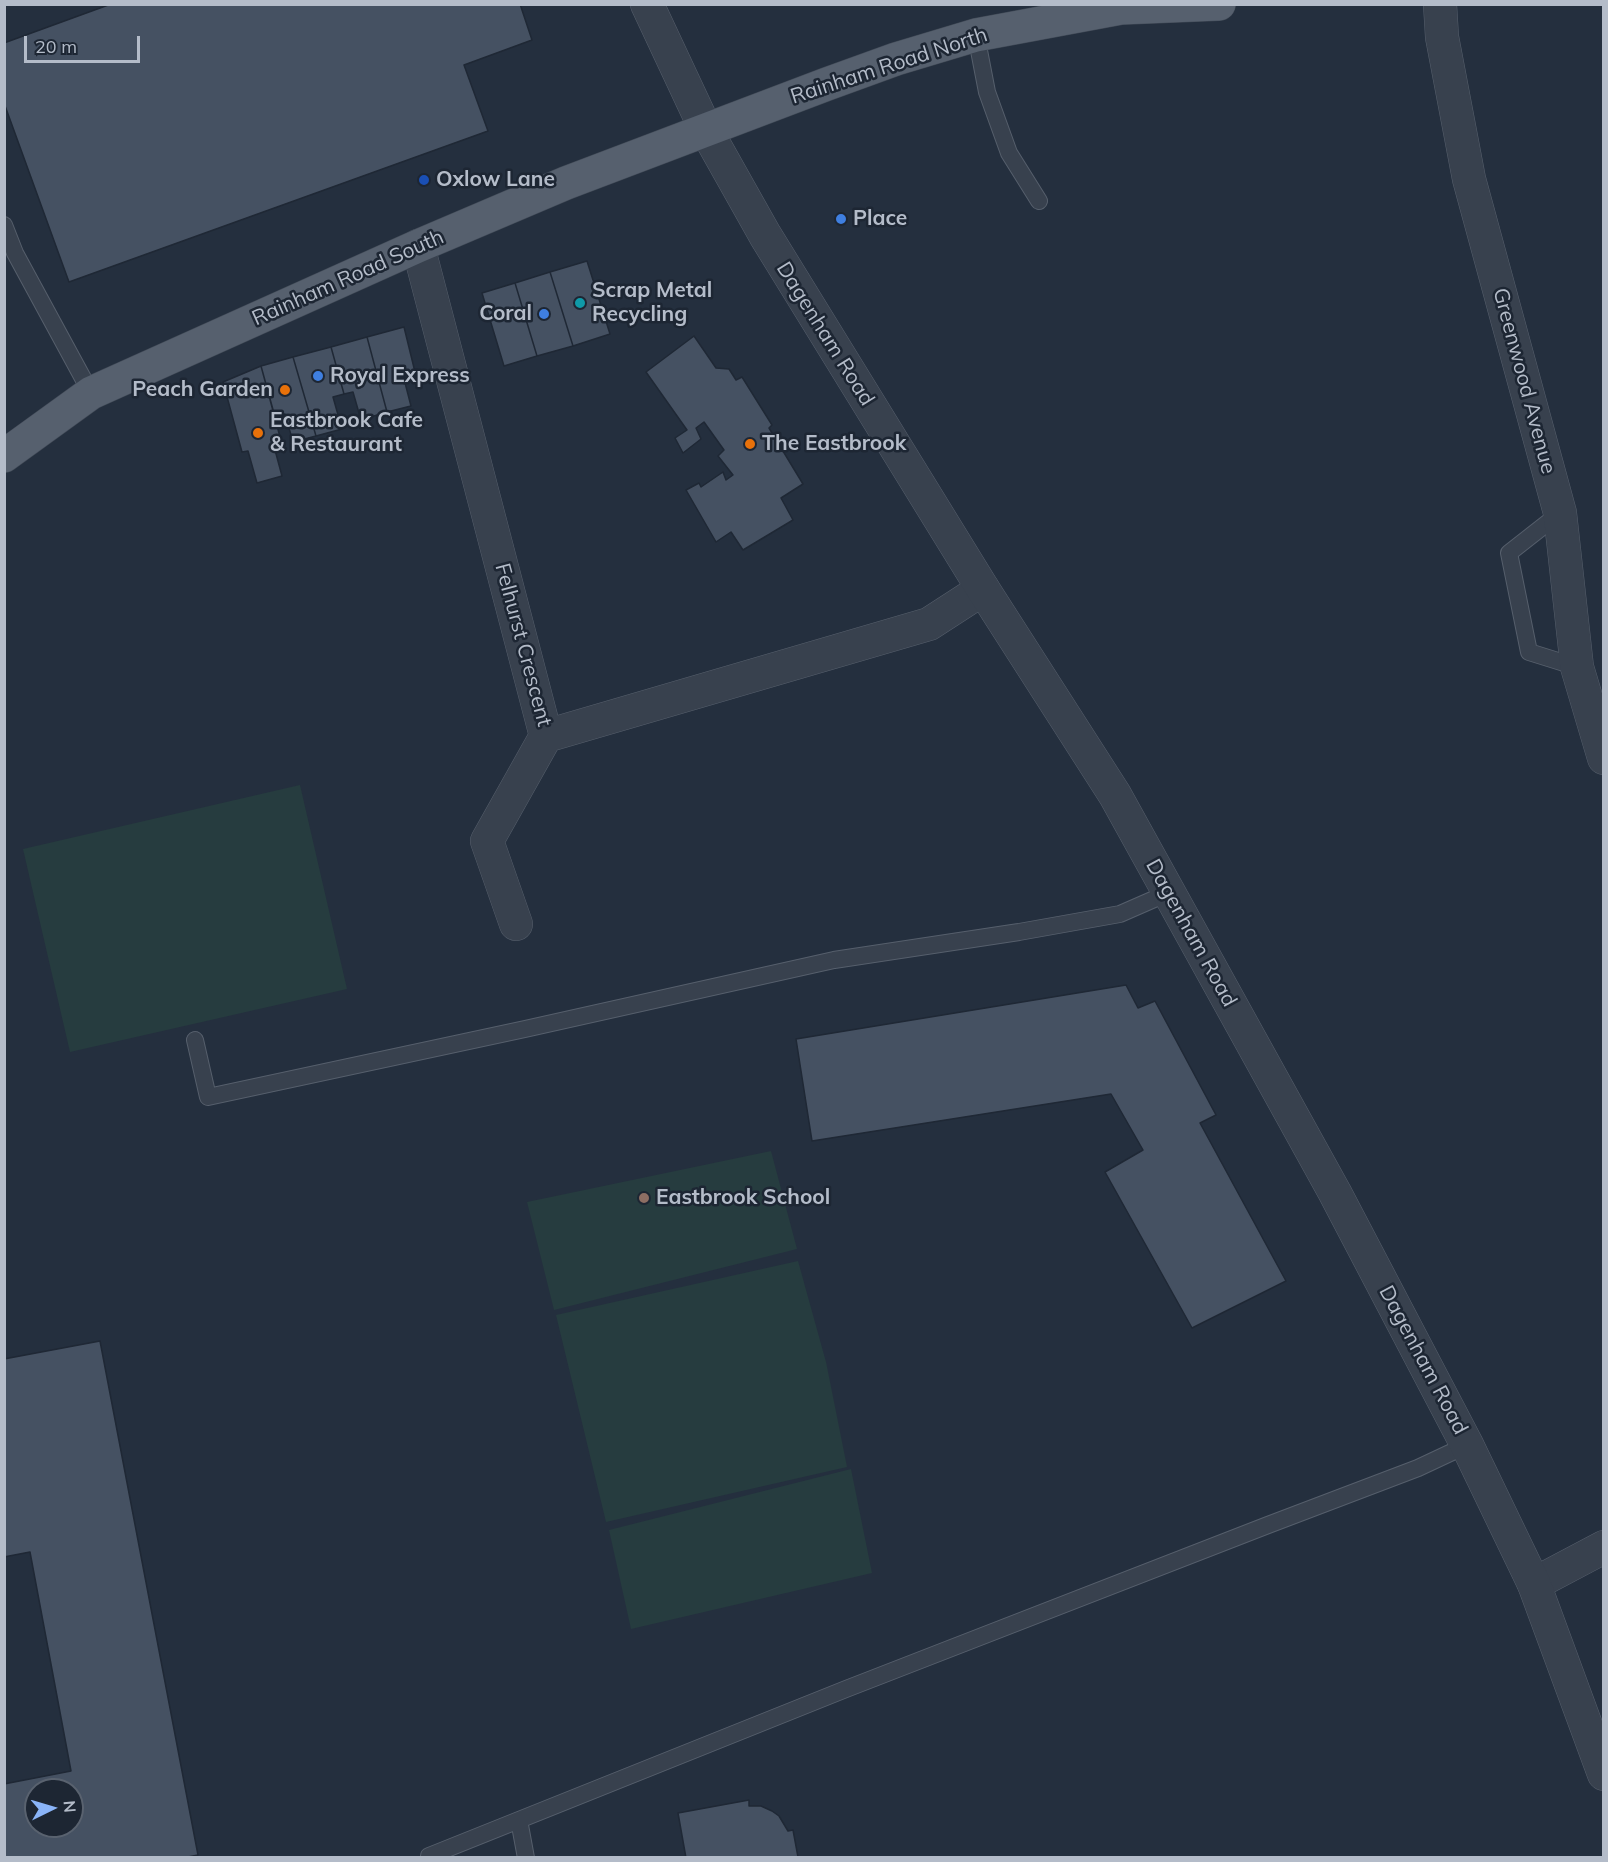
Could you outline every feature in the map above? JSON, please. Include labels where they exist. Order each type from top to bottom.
[{"type":"main road","name":"Rainham Road North","points":[[706,130],[877,66],[976,35],[1121,8],[1220,4]]},
{"type":"main road","name":"Rainham Road South","points":[[6,451],[91,393],[418,246],[566,183],[706,130]]},
{"type":"street","points":[[647,4],[706,130]]},
{"type":"street","name":"Greenwood Avenue","points":[[1440,4],[1442,37],[1469,179],[1560,513],[1577,667],[1604,758]]},
{"type":"street","name":"Dagenham Road","points":[[706,130],[765,235],[983,589],[1115,795],[1335,1194],[1467,1445],[1534,1584],[1604,1774]]},
{"type":"street","name":"Felhurst Crescent","points":[[418,246],[546,736],[929,624],[983,589]]},
{"type":"street","points":[[516,924],[487,841],[546,736]]},
{"type":"street","points":[[1534,1584],[1604,1547]]},
{"type":"lane","points":[[976,35],[987,92],[1009,153],[1039,201]]},
{"type":"lane","points":[[4,225],[15,253],[91,393]]},
{"type":"lane","points":[[1560,513],[1509,553],[1529,652],[1577,667]]},
{"type":"lane","points":[[195,1040],[208,1097],[514,1032],[834,960],[1120,914],[1168,892]]},
{"type":"lane","points":[[429,1857],[890,1672],[1419,1468],[1467,1445]]},
{"type":"lane","points":[[519,1820],[526,1857]]},
{"type":"green space","points":[[300,785],[347,989],[70,1052],[23,849]]},
{"type":"green space","points":[[771,1151],[797,1249],[554,1310],[527,1202]]},
{"type":"green space","points":[[798,1261],[826,1362],[847,1467],[606,1522],[556,1315]]},
{"type":"green space","points":[[851,1469],[872,1573],[631,1629],[609,1530]]},
{"type":"building","points":[[111,4],[520,4],[532,40],[464,65],[488,131],[69,282],[4,103],[4,43]]},
{"type":"building","name":"Scrap Metal Recycling","points":[[587,261],[610,334],[573,346],[550,272]]},
{"type":"building","name":"Coral","points":[[550,272],[573,346],[537,356],[515,283]]},
{"type":"building","points":[[515,283],[537,356],[504,366],[482,293]]},
{"type":"building","points":[[404,327],[415,372],[403,375],[411,406],[387,412],[367,337]]},
{"type":"building","name":"The Eastbrook","points":[[694,336],[716,368],[729,369],[736,380],[742,377],[772,425],[769,428],[803,484],[781,498],[793,520],[743,550],[731,532],[716,542],[686,490],[699,483],[701,487],[723,472],[726,480],[733,475],[718,456],[724,450],[704,422],[696,428],[701,439],[683,453],[675,438],[687,430],[646,372]]},
{"type":"building","points":[[367,337],[387,412],[361,420],[353,392],[344,394],[331,347]]},
{"type":"building","name":"Royal Express","points":[[331,347],[344,394],[333,397],[342,429],[316,436],[293,357]]},
{"type":"building","name":"Peach Garden","points":[[293,357],[316,436],[293,442],[285,414],[275,417],[261,366]]},
{"type":"building","name":"Eastbrook Cafe & Restaurant","points":[[261,366],[283,448],[275,450],[282,476],[257,483],[248,451],[242,452],[223,382]]},
{"type":"building","points":[[1126,985],[1138,1008],[1155,1001],[1216,1115],[1200,1123],[1286,1281],[1192,1328],[1105,1172],[1143,1150],[1111,1094],[812,1141],[796,1039]]},
{"type":"building","points":[[100,1341],[198,1855],[183,1858],[4,1858],[4,1784],[24,1780],[24,1838],[84,1838],[84,1778],[35,1778],[71,1771],[30,1552],[4,1557],[4,1359]]},
{"type":"building","points":[[749,1800],[749,1806],[761,1806],[772,1811],[779,1816],[788,1831],[793,1830],[798,1857],[686,1858],[678,1813]]},
{"type":"place","name":"Oxlow Lane","points":[[424,180]]},
{"type":"place","name":"Place","points":[[841,219]]},
{"type":"place","name":"Scrap Metal Recycling","points":[[580,303]]},
{"type":"place","name":"Coral","points":[[544,314]]},
{"type":"place","name":"Royal Express","points":[[318,376]]},
{"type":"place","name":"Peach Garden","points":[[285,390]]},
{"type":"place","name":"Eastbrook Cafe & Restaurant","points":[[258,433]]},
{"type":"place","name":"The Eastbrook","points":[[750,444]]},
{"type":"place","name":"Eastbrook School","points":[[644,1198]]}]
